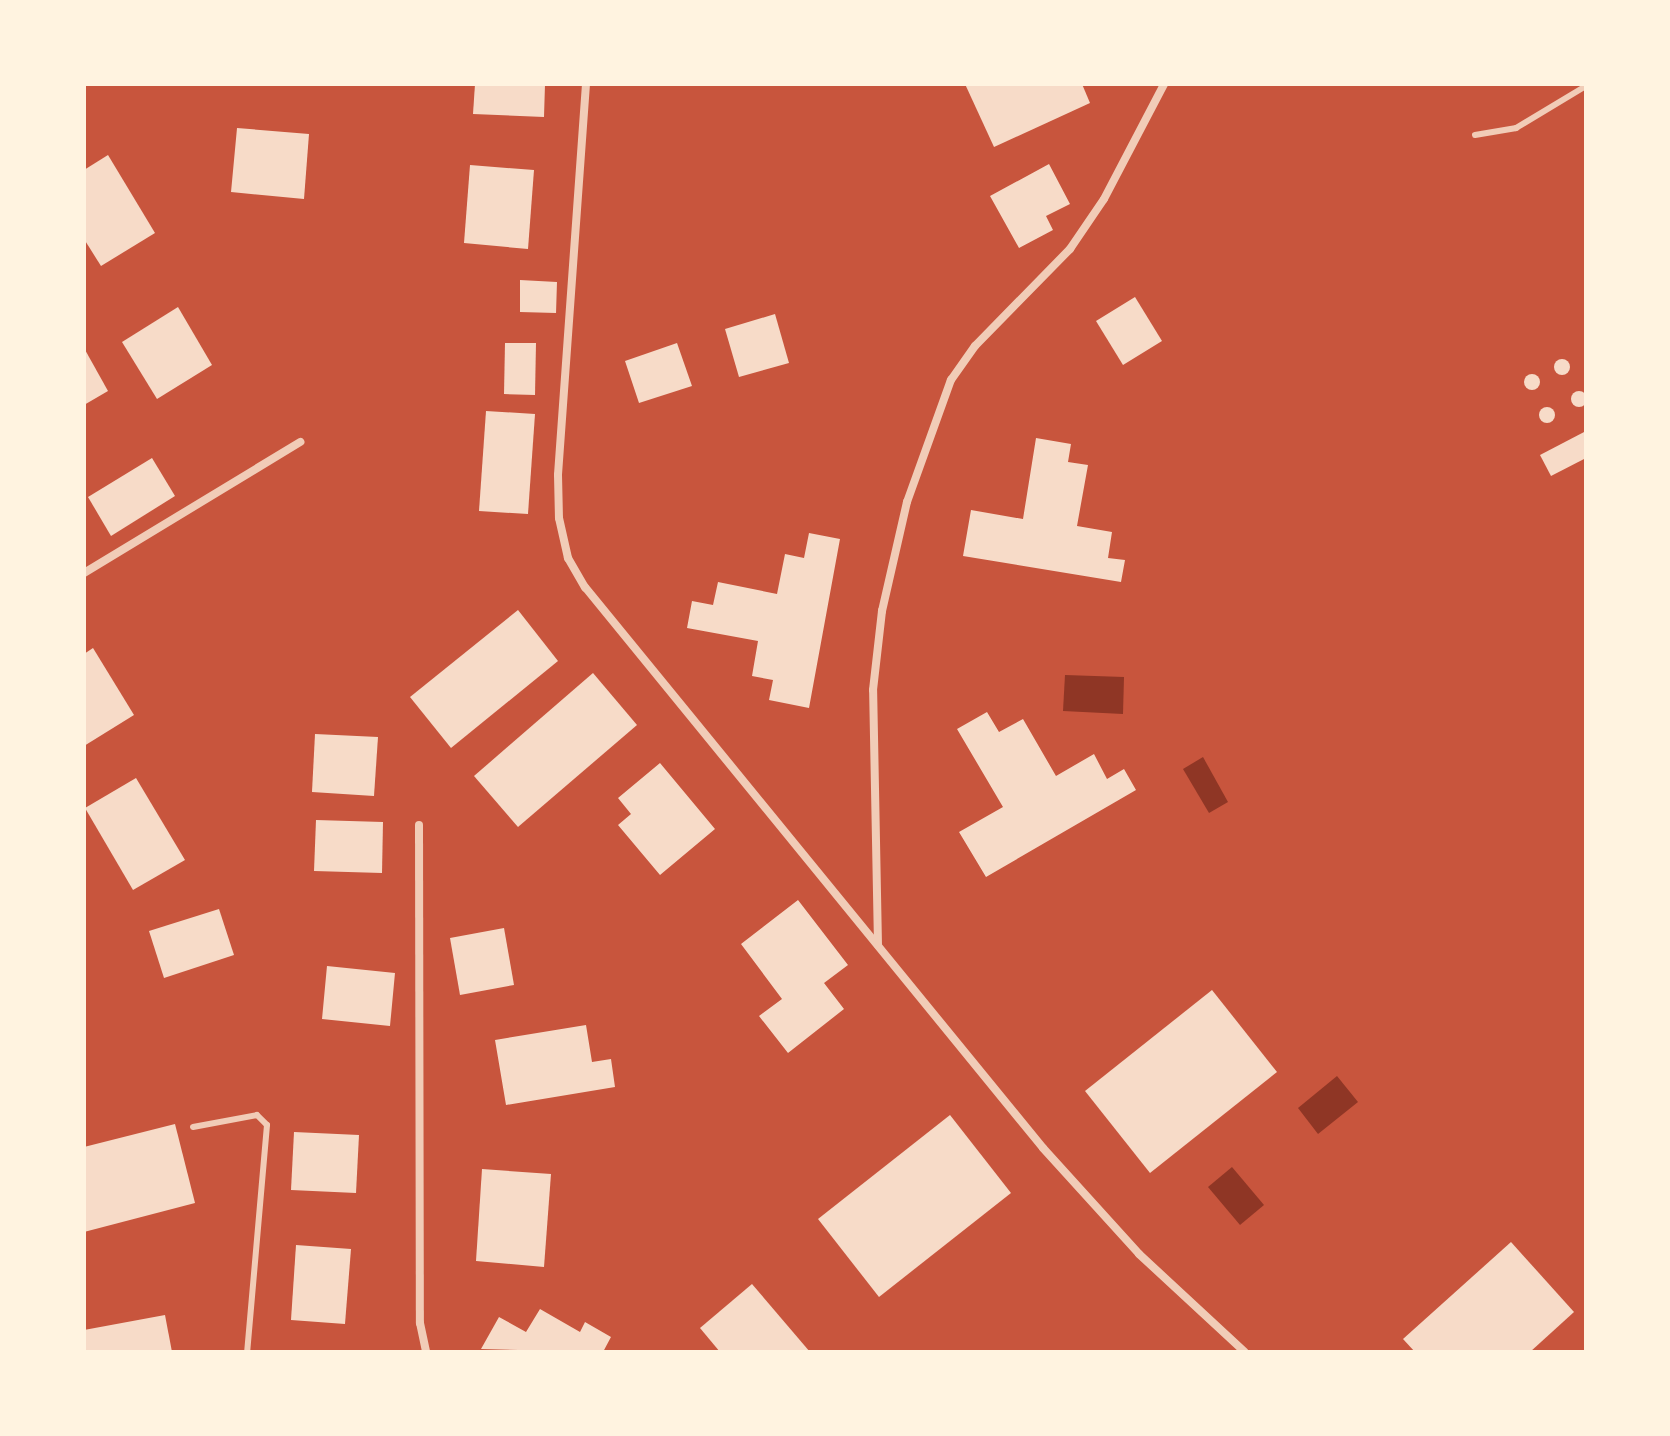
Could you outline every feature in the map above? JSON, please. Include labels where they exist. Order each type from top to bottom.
[{"type":"street","points":[[586,84],[558,475],[559,518],[568,558],[878,946],[1098,1212],[1245,1352]]},
{"type":"street","points":[[878,946],[873,690],[882,611],[907,502],[951,380],[975,346],[1070,249],[1104,199],[1164,84]]},
{"type":"street","points":[[84,573],[300,442]]},
{"type":"street","points":[[419,825],[420,1308],[426,1352]]},
{"type":"lane","points":[[1475,135],[1516,128],[1586,86]]},
{"type":"lane","points":[[193,1127],[257,1115],[267,1125],[247,1352]]},
{"type":"shaded area","points":[[1065,675],[1124,677],[1123,714],[1063,711]]},
{"type":"shaded area","points":[[1203,757],[1228,802],[1209,813],[1183,769]]},
{"type":"shaded area","points":[[1337,1076],[1358,1102],[1318,1134],[1298,1108]]},
{"type":"shaded area","points":[[1232,1167],[1264,1205],[1240,1225],[1208,1187]]},
{"type":"building","points":[[475,84],[545,84],[544,117],[473,114]]},
{"type":"building","points":[[965,84],[1082,84],[1090,103],[994,147]]},
{"type":"building","points":[[237,128],[309,134],[304,199],[231,192]]},
{"type":"building","points":[[108,155],[155,233],[101,266],[84,239],[84,170]]},
{"type":"building","points":[[1049,164],[1070,204],[1046,216],[1053,230],[1019,248],[990,196]]},
{"type":"building","points":[[470,165],[534,170],[528,249],[464,243]]},
{"type":"building","points":[[520,280],[557,282],[556,313],[520,312]]},
{"type":"building","points":[[1135,297],[1162,341],[1123,365],[1096,321]]},
{"type":"building","points":[[178,307],[212,365],[157,399],[122,342]]},
{"type":"building","points":[[775,314],[789,363],[739,377],[725,329]]},
{"type":"building","points":[[505,343],[536,343],[535,395],[504,394]]},
{"type":"building","points":[[677,343],[692,386],[639,403],[625,361]]},
{"type":"building","points":[[84,348],[108,391],[84,405]]},
{"type":"building","points":[[1562,359],[1570,367],[1562,375],[1554,367]]},
{"type":"building","points":[[1532,374],[1540,382],[1532,390],[1524,382]]},
{"type":"building","points":[[1579,391],[1587,399],[1579,407],[1571,399]]},
{"type":"building","points":[[1544,407],[1550,407],[1555,415],[1553,421],[1544,423],[1539,418],[1539,412]]},
{"type":"building","points":[[486,411],[535,414],[528,514],[479,511]]},
{"type":"building","points":[[1586,431],[1586,458],[1551,476],[1540,455]]},
{"type":"building","points":[[1036,438],[1071,444],[1068,462],[1088,465],[1077,526],[1112,532],[1108,558],[1125,560],[1121,582],[963,556],[971,510],[1023,519]]},
{"type":"building","points":[[152,458],[175,496],[111,536],[88,497]]},
{"type":"building","points":[[809,533],[840,539],[809,708],[769,700],[773,680],[752,676],[758,641],[687,628],[692,601],[713,605],[718,582],[777,594],[785,554],[804,558]]},
{"type":"building","points":[[518,610],[558,661],[451,748],[410,697]]},
{"type":"building","points":[[93,648],[134,715],[84,746],[84,654]]},
{"type":"building","points":[[593,673],[637,725],[518,827],[474,776]]},
{"type":"building","points":[[987,712],[999,732],[1023,719],[1056,776],[1094,754],[1107,779],[1124,769],[1136,790],[986,877],[959,832],[1003,807],[957,729]]},
{"type":"building","points":[[315,734],[378,737],[374,796],[312,792]]},
{"type":"building","points":[[660,763],[715,829],[660,875],[618,825],[631,814],[618,798]]},
{"type":"building","points":[[136,778],[185,860],[133,890],[85,808]]},
{"type":"building","points":[[316,820],[383,822],[382,873],[314,871]]},
{"type":"building","points":[[798,900],[848,965],[824,983],[844,1009],[788,1053],[759,1016],[782,999],[741,944]]},
{"type":"building","points":[[219,909],[234,955],[164,978],[149,931]]},
{"type":"building","points":[[504,928],[514,985],[460,995],[450,938]]},
{"type":"building","points":[[327,966],[395,973],[390,1026],[322,1019]]},
{"type":"building","points":[[1212,990],[1277,1072],[1150,1173],[1085,1091]]},
{"type":"building","points":[[586,1025],[592,1062],[611,1059],[615,1087],[506,1105],[495,1040]]},
{"type":"building","points":[[950,1115],[1011,1193],[879,1297],[818,1219]]},
{"type":"building","points":[[175,1124],[195,1203],[84,1232],[84,1147]]},
{"type":"building","points":[[294,1132],[359,1135],[356,1193],[291,1190]]},
{"type":"building","points":[[482,1169],[551,1174],[544,1267],[476,1261]]},
{"type":"building","points":[[1511,1242],[1574,1312],[1530,1352],[1415,1352],[1403,1339]]},
{"type":"building","points":[[296,1245],[351,1249],[345,1324],[291,1320]]},
{"type":"building","points":[[752,1284],[810,1352],[720,1352],[700,1328]]},
{"type":"building","points":[[540,1309],[580,1332],[585,1322],[611,1337],[603,1352],[481,1349],[499,1317],[526,1332]]},
{"type":"building","points":[[165,1315],[172,1352],[84,1352],[84,1330]]}]
